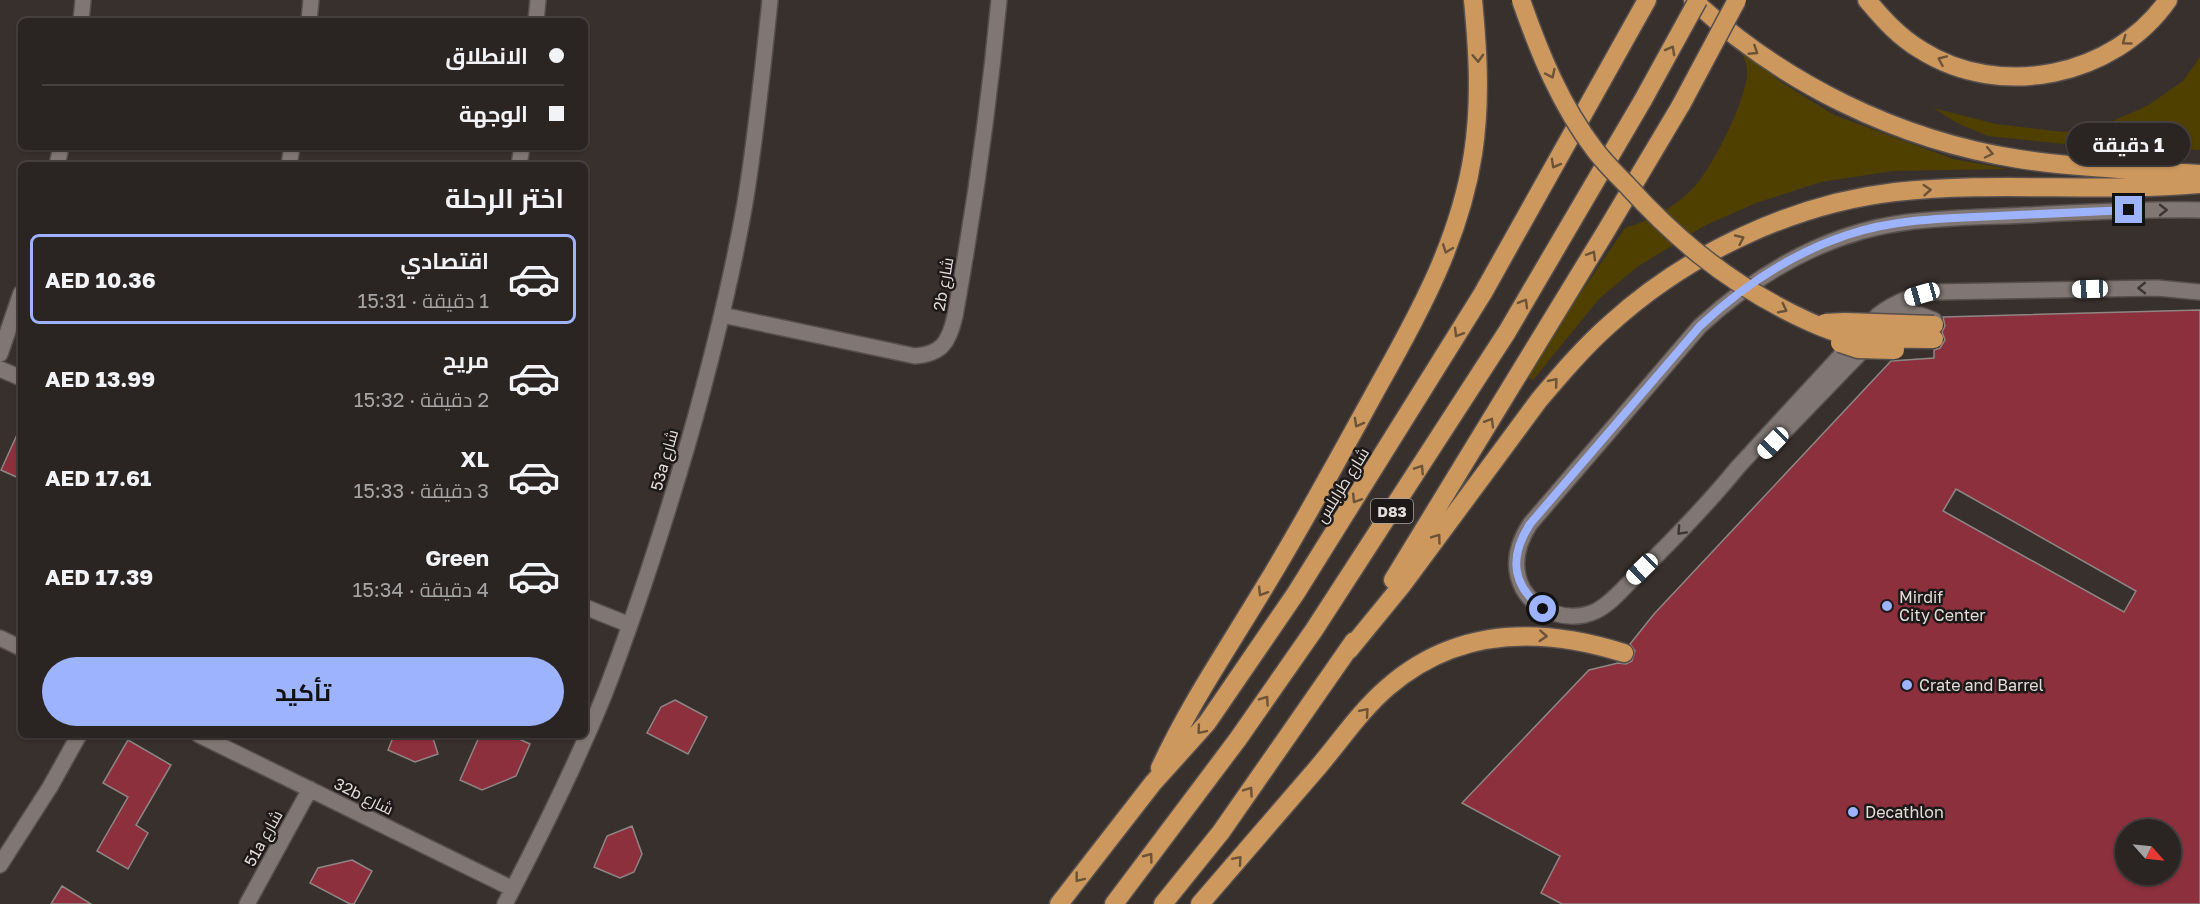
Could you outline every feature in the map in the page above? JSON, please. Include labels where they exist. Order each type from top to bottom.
[{"type":"highway","points":[[1154,783],[1188,713],[1286,552],[1397,352],[1431,290],[1449,246],[1463,201],[1473,154],[1478,107],[1479,60],[1473,0]]},
{"type":"highway","points":[[1521,0],[1534,38],[1562,99],[1595,150],[1668,229],[1701,258],[1737,283],[1814,325],[1856,336],[1934,334]]},
{"type":"highway","name":"شارع طرابلس","points":[[1059,904],[1154,783],[1207,723],[1296,593],[1483,292],[1647,0]]},
{"type":"highway","points":[[1693,0],[1744,45],[1807,84],[1878,119],[1923,135],[1970,149],[2017,159],[2068,165],[2200,174]]},
{"type":"highway","name":"D83","points":[[1114,904],[1238,739],[1334,601],[1507,332],[1643,100],[1698,0]]},
{"type":"highway","points":[[1163,904],[1221,832],[1349,650],[1564,301],[1681,105],[1737,0]]},
{"type":"highway","points":[[1867,0],[1883,20],[1921,50],[1942,62],[1965,70],[2013,77],[2062,72],[2107,54],[2146,25],[2168,0]]},
{"type":"highway","points":[[1349,650],[1403,584],[1561,373],[1611,323],[1671,278],[1703,258],[1736,240],[1787,218],[1840,202],[1894,192],[1949,188],[2146,187],[2200,184]]},
{"type":"highway","points":[[1200,904],[1387,687],[1432,657],[1485,639],[1521,635],[1556,636],[1580,640],[1624,653]]},
{"type":"street","points":[[81,18],[83,0]]},
{"type":"street","points":[[309,18],[311,0]]},
{"type":"street","points":[[536,18],[538,0]]},
{"type":"street","name":"53a شارع","points":[[588,732],[630,625],[680,471],[722,315],[745,205],[761,95],[770,0]]},
{"type":"street","name":"2b شارع","points":[[722,315],[915,356],[929,355],[942,346],[952,330],[975,206],[999,0]]},
{"type":"street","points":[[2200,210],[2117,211],[1907,222],[1848,234],[1784,262],[1726,302],[1700,326],[1530,524],[1516,553],[1521,585],[1535,603],[1553,613],[1577,615],[1598,609],[1607,603],[1670,543],[1721,489],[1747,457],[1878,315],[1904,299],[1934,292],[2157,288],[2200,292]]},
{"type":"street","points":[[0,354],[18,302]]},
{"type":"street","points":[[1721,489],[1752,465],[1891,321],[1905,313],[1913,313],[1934,334]]},
{"type":"street","points":[[0,369],[18,377]]},
{"type":"street","points":[[588,609],[630,625]]},
{"type":"street","points":[[0,638],[18,647]]},
{"type":"street","points":[[0,866],[50,787],[77,738]]},
{"type":"street","name":"32b شارع","points":[[206,738],[513,889]]},
{"type":"street","name":"53a شارع","points":[[505,904],[585,738]]},
{"type":"street","name":"51a شارع","points":[[247,904],[310,789]]},
{"type":"shaded area","points":[[1740,48],[1781,82],[1834,115],[1953,159],[2008,169],[1893,171],[1821,182],[1756,203],[1704,226],[1637,267],[1599,299],[1533,380],[1524,376],[1625,228],[1672,206],[1702,177],[1720,148],[1742,96],[1747,70]]},
{"type":"shaded area","points":[[2200,57],[2200,150],[2074,145],[1988,136],[1957,123],[1933,108],[1996,124],[2063,132],[2101,126],[2147,106],[2183,81]]},
{"type":"building","name":"Mirdif City Center","points":[[2200,310],[2200,904],[1562,904],[1541,893],[1560,856],[1462,803],[1589,670],[1632,661],[1635,651],[1630,644],[1654,614],[1891,361],[1934,358],[1934,350],[1940,348],[1945,340],[1942,332],[1945,326],[1943,317]],"holes":[[[1956,489],[2136,591],[2124,612],[1943,511]]]},
{"type":"building","points":[[18,433],[18,478],[1,470]]},
{"type":"building","points":[[675,700],[707,717],[688,754],[647,733],[661,707]]},
{"type":"building","points":[[393,738],[433,738],[438,754],[415,762],[388,750]]},
{"type":"building","points":[[479,738],[517,738],[530,744],[516,776],[482,790],[460,780]]},
{"type":"building","points":[[128,740],[171,765],[136,825],[148,833],[128,869],[97,851],[128,797],[103,783]]},
{"type":"building","points":[[632,826],[642,854],[634,872],[620,878],[594,867],[607,836]]},
{"type":"building","points":[[352,860],[372,871],[354,904],[310,883],[318,868]]},
{"type":"building","points":[[62,886],[91,904],[51,904]]},
{"type":"place","name":"Mirdif City Center","points":[[1887,606]]},
{"type":"place","name":"Crate and Barrel","points":[[1907,685]]},
{"type":"place","name":"Decathlon","points":[[1853,812]]},
{"type":"route","points":[[1543,609],[1527,595],[1518,575],[1516,553],[1524,533],[1676,352],[1726,302],[1754,281],[1784,262],[1815,247],[1848,234],[1877,227],[1937,219],[2129,210]]}]
